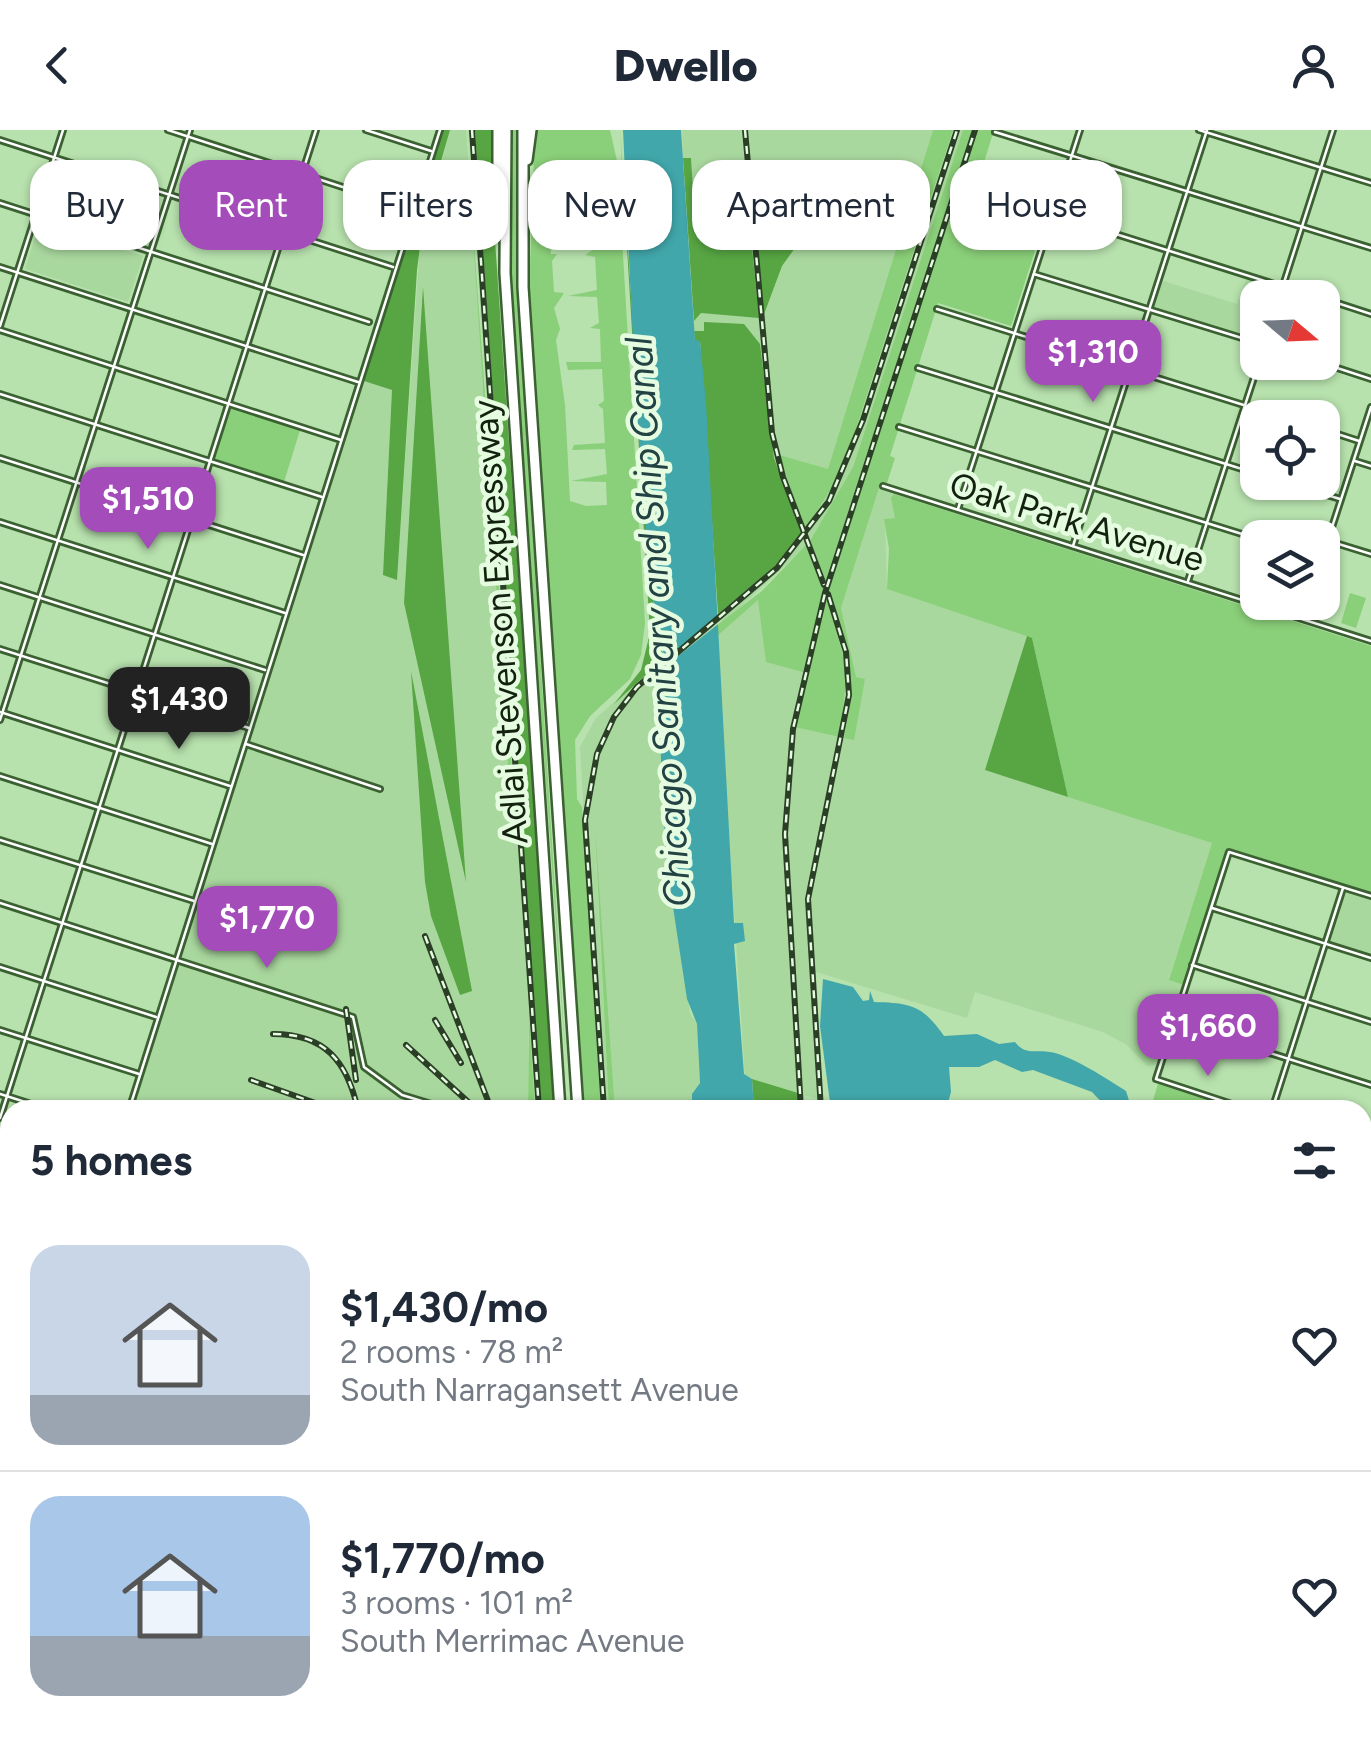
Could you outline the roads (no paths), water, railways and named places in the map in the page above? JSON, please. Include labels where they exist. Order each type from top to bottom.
[{"type":"highway","points":[[498,130],[498,228],[505,273]]},
{"type":"highway","name":"Adlai Stevenson Expressway","points":[[506,130],[505,273],[559,1100]]},
{"type":"highway","name":"Adlai Stevenson Expressway","points":[[523,130],[521,243],[577,1100]]},
{"type":"highway","points":[[521,243],[531,130]]},
{"type":"street","points":[[54,160],[63,130]]},
{"type":"street","points":[[168,130],[260,160]]},
{"type":"street","points":[[0,720],[190,130]]},
{"type":"street","points":[[306,160],[316,130]]},
{"type":"street","points":[[366,130],[433,152]]},
{"type":"street","points":[[430,160],[440,130]]},
{"type":"street","points":[[1070,160],[1080,130]]},
{"type":"street","points":[[1198,130],[1371,183]]},
{"type":"street","points":[[1285,280],[1333,130]]},
{"type":"street","points":[[1072,547],[1206,131]]},
{"type":"street","points":[[995,132],[1371,248]]},
{"type":"street","points":[[0,140],[179,197]]},
{"type":"street","points":[[0,203],[30,212]]},
{"type":"street","points":[[30,233],[0,328],[342,440]]},
{"type":"street","points":[[1122,236],[1264,280]]},
{"type":"street","points":[[323,243],[396,268]]},
{"type":"street","points":[[145,250],[370,322]]},
{"type":"street","points":[[6,1100],[277,250]]},
{"type":"street","points":[[132,1100],[402,250]]},
{"type":"street","points":[[957,510],[1041,250]]},
{"type":"street","points":[[0,267],[360,383]]},
{"type":"street","points":[[1033,274],[1240,338]]},
{"type":"street","points":[[1340,304],[1371,314]]},
{"type":"street","points":[[938,309],[1240,403]]},
{"type":"street","points":[[918,368],[1240,468]]},
{"type":"street","points":[[1340,369],[1371,379]]},
{"type":"street","points":[[0,394],[323,498]]},
{"type":"street","points":[[1334,520],[1371,407]]},
{"type":"street","points":[[1188,583],[1240,421]]},
{"type":"street","points":[[900,427],[1240,534]]},
{"type":"street","points":[[1340,435],[1360,441]]},
{"type":"street","points":[[0,458],[305,556]]},
{"type":"street","points":[[1354,460],[1371,466]]},
{"type":"street","name":"Oak Park Avenue","points":[[883,486],[1240,599]]},
{"type":"street","points":[[0,522],[286,613]]},
{"type":"street","points":[[1340,544],[1371,554]]},
{"type":"street","points":[[0,585],[268,671]]},
{"type":"street","name":"Oak Park Avenue","points":[[1306,620],[1371,640]]},
{"type":"street","points":[[0,649],[250,728]]},
{"type":"street","points":[[1,713],[232,786]]},
{"type":"street","points":[[245,744],[380,789]]},
{"type":"street","points":[[0,776],[213,844]]},
{"type":"street","points":[[0,840],[195,902]]},
{"type":"street","points":[[1220,1100],[1156,1079],[1229,852],[1371,896]]},
{"type":"street","points":[[1275,1100],[1343,888]]},
{"type":"street","points":[[0,903],[348,1014],[356,1021],[364,1068],[413,1100]]},
{"type":"street","points":[[1211,907],[1371,958]]},
{"type":"street","points":[[1192,965],[1371,1022]]},
{"type":"street","points":[[0,967],[159,1018]]},
{"type":"street","points":[[1174,1023],[1371,1085]]},
{"type":"street","points":[[0,1030],[140,1075]]},
{"type":"street","points":[[0,1094],[19,1100]]},
{"type":"water","name":"Chicago Sanitary and Ship Canal","points":[[623,130],[681,130],[695,340],[700,341],[706,403],[734,923],[743,923],[745,941],[734,944],[744,1074],[752,1079],[753,1100],[692,1100],[700,1083],[697,1024],[687,999],[666,861],[658,699],[669,665],[659,635],[644,500],[629,250],[672,250],[672,160],[624,160]]},
{"type":"water","points":[[823,979],[853,987],[863,1001],[869,1000],[870,991],[874,1002],[915,1008],[930,1018],[944,1036],[977,1034],[999,1044],[1015,1042],[1027,1051],[1068,1058],[1126,1091],[1129,1100],[1100,1100],[1092,1092],[995,1060],[979,1067],[949,1067],[949,1100],[830,1100],[820,1026]]},
{"type":"railway","points":[[472,130],[538,1100]]},
{"type":"railway","points":[[745,130],[772,433],[783,477],[824,585]]},
{"type":"railway","points":[[603,1100],[585,820],[597,754],[614,717],[637,687],[777,568],[829,501],[863,420],[957,130]]},
{"type":"railway","points":[[800,1100],[785,834],[793,729],[825,593],[975,130]]},
{"type":"railway","points":[[820,1100],[808,899],[849,695],[846,652],[828,594]]},
{"type":"railway","points":[[425,936],[488,1100]]},
{"type":"railway","points":[[346,1009],[356,1080]]},
{"type":"railway","points":[[435,1020],[461,1063]]},
{"type":"railway","points":[[273,1034],[291,1035],[320,1045],[340,1064],[355,1100]]},
{"type":"railway","points":[[406,1045],[466,1100]]},
{"type":"railway","points":[[251,1080],[307,1100]]}]
